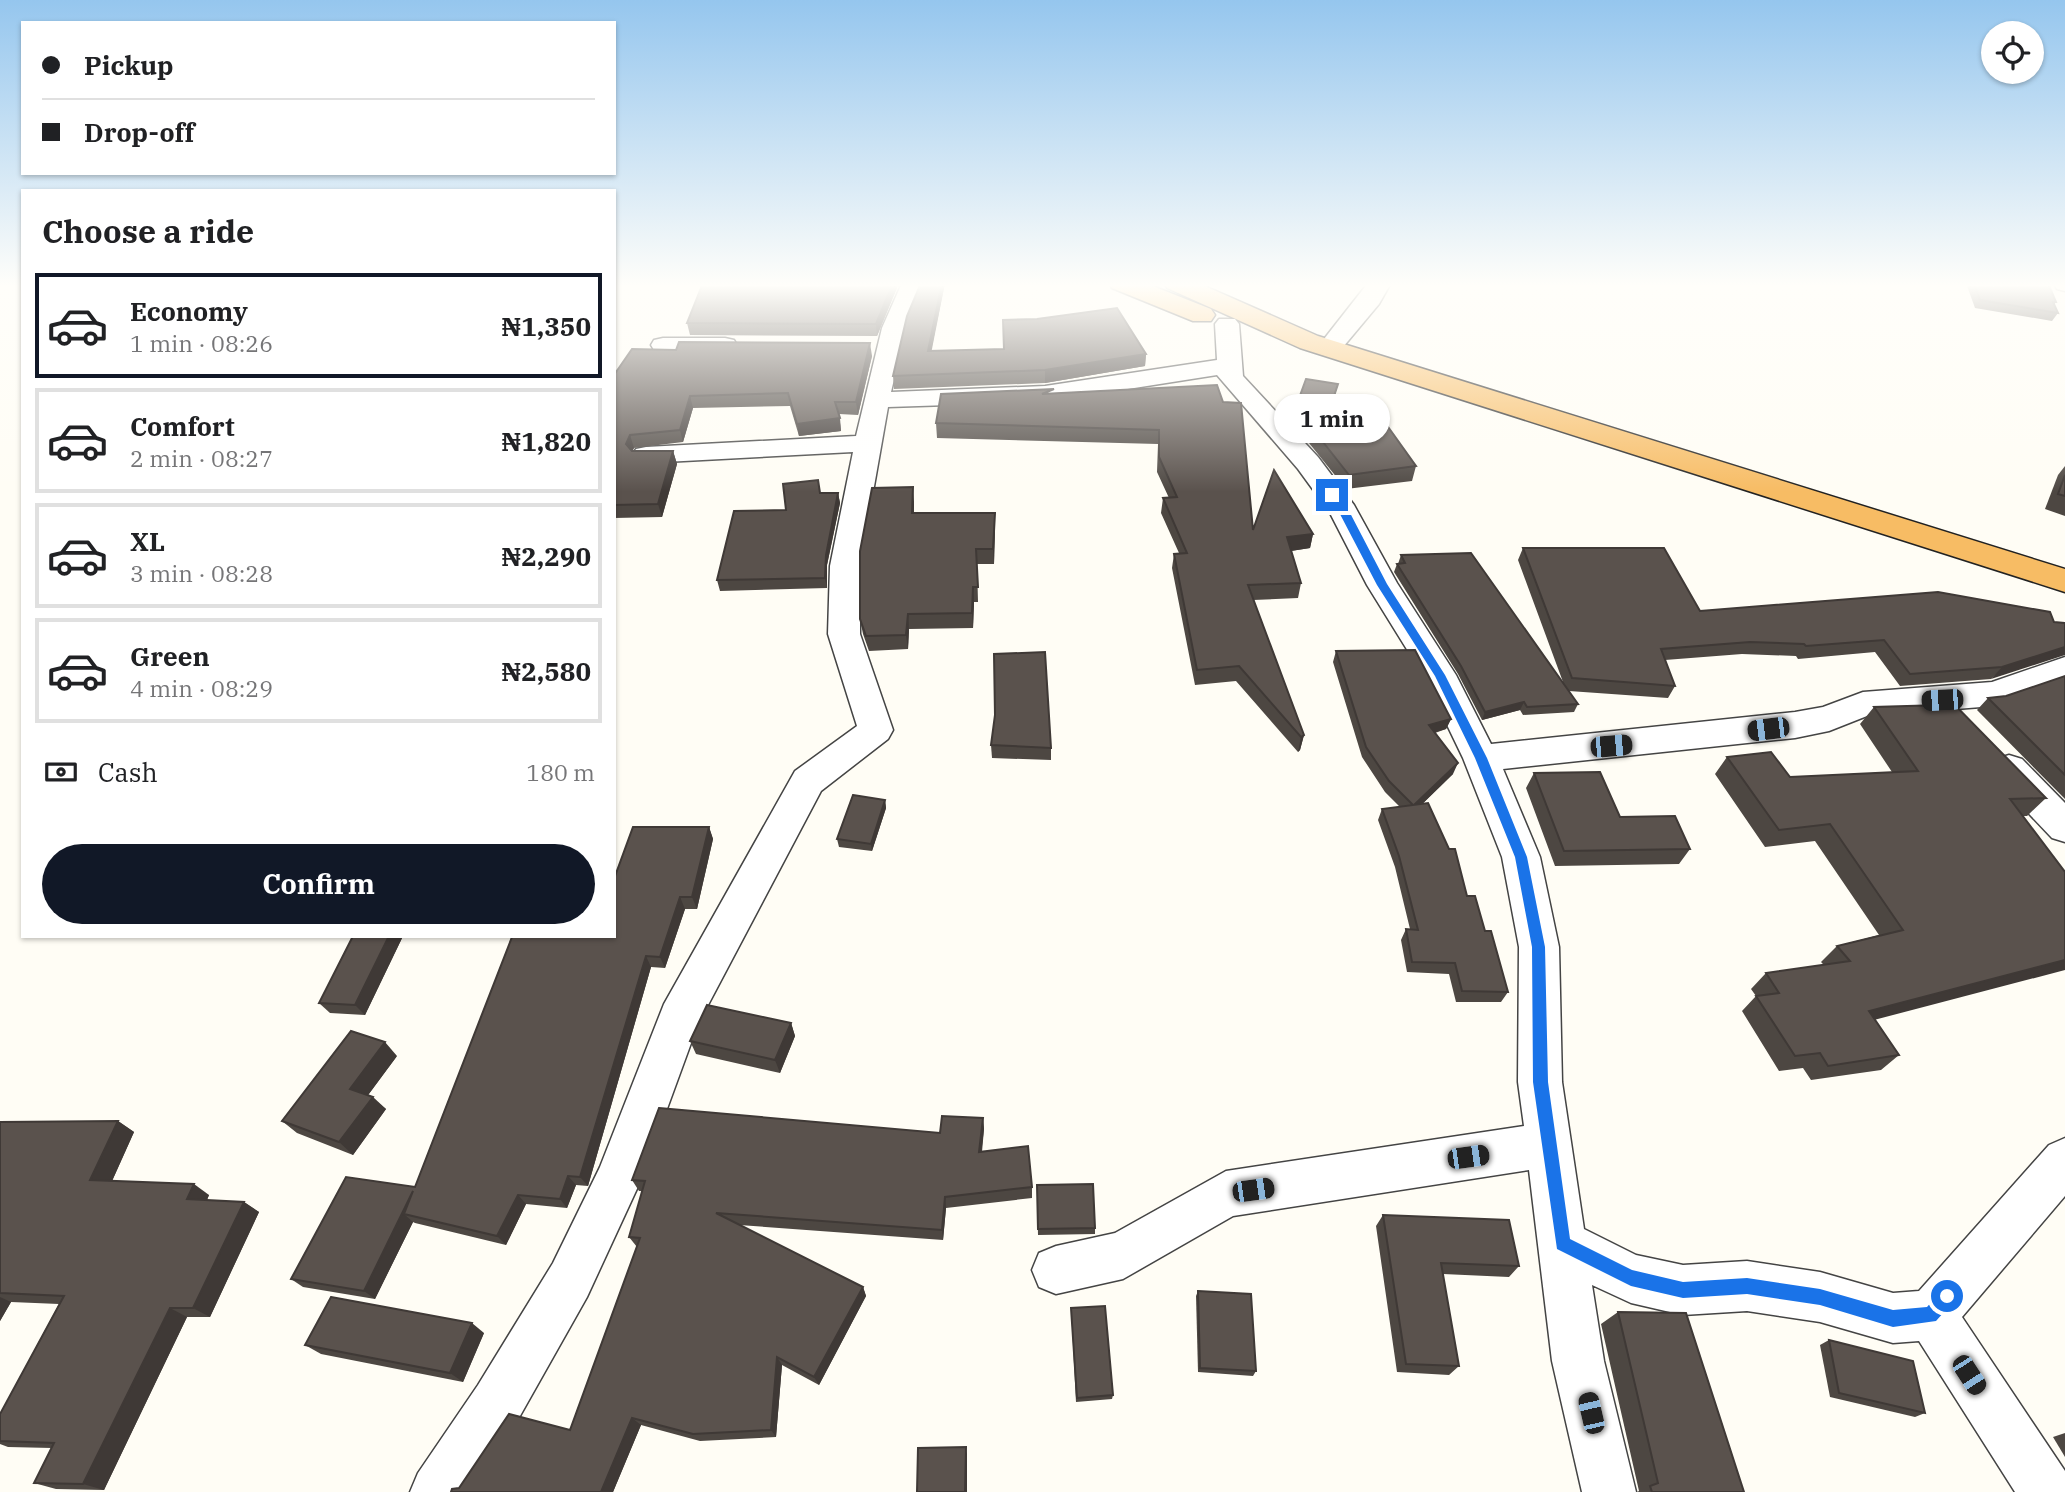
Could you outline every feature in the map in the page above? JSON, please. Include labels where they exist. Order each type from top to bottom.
[{"type":"highway","points":[[1343,353],[2065,581]]},
{"type":"street","points":[[437,1492],[496,1404],[570,1280],[618,1180],[679,1018],[808,781],[876,730],[844,634],[845,566],[870,443],[876,400],[876,353]]},
{"type":"street","points":[[1227,353],[1230,377],[1308,463],[1344,511],[1382,585],[1439,675],[1481,758],[1521,857],[1539,947],[1541,1082],[1578,1361],[1609,1492]]},
{"type":"street","points":[[876,400],[1045,394],[1227,366]]},
{"type":"street","points":[[646,455],[870,443]]},
{"type":"street","points":[[1481,758],[1795,725],[1829,718],[1863,705],[1994,694],[2065,669]]},
{"type":"street","points":[[1942,700],[2065,827]]},
{"type":"street","points":[[1056,1270],[1123,1255],[1226,1194],[1549,1145]]},
{"type":"street","points":[[1563,1244],[1631,1278],[1683,1290],[1747,1286],[1820,1297],[1893,1318],[1931,1315],[2065,1161]]},
{"type":"street","points":[[1931,1315],[2046,1492]]},
{"type":"building","points":[[629,353],[868,353],[856,402],[835,402],[840,418],[797,424],[788,393],[690,396],[680,430],[630,435],[626,444],[632,451],[673,451],[658,504],[616,505],[616,372]]},
{"type":"building","points":[[898,353],[1146,354],[1045,370],[893,376]]},
{"type":"building","points":[[1306,379],[1338,384],[1325,423],[1381,417],[1416,466],[1349,475],[1297,404]]},
{"type":"building","points":[[1217,385],[1223,402],[1241,403],[1253,530],[1274,470],[1313,534],[1287,537],[1301,583],[1248,585],[1304,735],[1301,737],[1239,666],[1197,670],[1174,554],[1187,553],[1163,498],[1177,497],[1159,457],[1159,430],[936,423],[941,394],[1054,389],[1042,394]]},
{"type":"building","points":[[2065,475],[2065,496],[2058,494]]},
{"type":"building","points":[[818,480],[820,493],[838,493],[826,555],[825,578],[717,580],[734,511],[786,510],[783,484]]},
{"type":"building","points":[[913,487],[912,513],[995,513],[993,549],[976,549],[978,587],[973,587],[972,613],[908,614],[906,635],[866,636],[860,619],[860,551],[872,488]]},
{"type":"building","points":[[1523,548],[1664,548],[1700,611],[1938,592],[2050,612],[2054,622],[2065,623],[2065,647],[2002,667],[1910,674],[1884,640],[1806,646],[1750,642],[1661,649],[1675,686],[1572,678]]},
{"type":"building","points":[[1471,553],[1578,704],[1527,707],[1524,702],[1485,712],[1461,666],[1397,564],[1405,563],[1401,555]]},
{"type":"building","points":[[1415,650],[1451,719],[1429,725],[1458,763],[1413,805],[1389,781],[1366,747],[1336,651]]},
{"type":"building","points":[[1045,652],[1051,748],[991,745],[995,715],[994,654]]},
{"type":"building","points":[[2065,676],[2065,775],[1988,698],[2006,696]]},
{"type":"building","points":[[1946,696],[2046,798],[2010,799],[2065,872],[2065,960],[1869,1011],[1899,1055],[1828,1066],[1820,1053],[1795,1056],[1756,996],[1779,993],[1766,973],[1850,961],[1837,946],[1903,930],[1830,824],[1779,830],[1727,757],[1771,752],[1790,777],[1918,771],[1874,707],[1942,705],[1936,697]]},
{"type":"building","points":[[1600,772],[1620,817],[1675,816],[1690,849],[1564,851],[1534,773]]},
{"type":"building","points":[[853,795],[885,800],[871,844],[837,839]]},
{"type":"building","points":[[1428,803],[1449,849],[1455,849],[1467,896],[1475,896],[1485,931],[1491,931],[1508,992],[1462,991],[1455,963],[1412,962],[1406,929],[1418,930],[1399,856],[1382,809]]},
{"type":"building","points":[[633,827],[709,827],[692,897],[680,897],[660,957],[646,956],[580,1177],[568,1176],[560,1199],[518,1195],[497,1236],[404,1214],[413,1191],[364,1291],[291,1279],[346,1177],[415,1187],[512,938],[616,938],[616,874]]},
{"type":"building","points":[[352,938],[388,938],[355,1005],[319,1003]]},
{"type":"building","points":[[707,1005],[791,1023],[775,1060],[690,1041]]},
{"type":"building","points":[[351,1031],[385,1042],[350,1089],[373,1097],[339,1142],[282,1121]]},
{"type":"building","points":[[659,1108],[940,1133],[942,1116],[983,1118],[979,1152],[1028,1146],[1032,1187],[945,1197],[942,1230],[716,1213],[863,1287],[814,1377],[777,1357],[771,1430],[693,1434],[632,1418],[601,1492],[451,1492],[452,1489],[459,1488],[509,1414],[570,1430],[640,1238],[629,1237],[645,1181],[632,1180]]},
{"type":"building","points":[[118,1121],[90,1180],[194,1184],[187,1199],[244,1202],[193,1308],[170,1308],[83,1484],[34,1483],[54,1443],[0,1441],[0,1414],[64,1296],[0,1293],[0,1122]]},
{"type":"building","points":[[1093,1184],[1095,1228],[1038,1229],[1037,1185]]},
{"type":"building","points":[[1383,1215],[1509,1220],[1519,1266],[1441,1263],[1459,1366],[1406,1364]]},
{"type":"building","points":[[1198,1291],[1251,1294],[1256,1371],[1200,1368]]},
{"type":"building","points":[[331,1297],[472,1323],[450,1373],[305,1345]]},
{"type":"building","points":[[1105,1306],[1113,1395],[1077,1398],[1071,1308]]},
{"type":"building","points":[[1618,1312],[1686,1313],[1744,1492],[1652,1492],[1650,1486],[1658,1483]]},
{"type":"building","points":[[1829,1340],[1913,1361],[1925,1413],[1839,1393]]},
{"type":"building","points":[[966,1447],[965,1492],[917,1492],[918,1448]]},
{"type":"route","points":[[1332,495],[1344,511],[1382,585],[1439,675],[1481,758],[1521,857],[1539,947],[1541,1082],[1563,1244],[1631,1278],[1683,1290],[1747,1286],[1820,1297],[1893,1318],[1931,1315],[1947,1296]]}]
